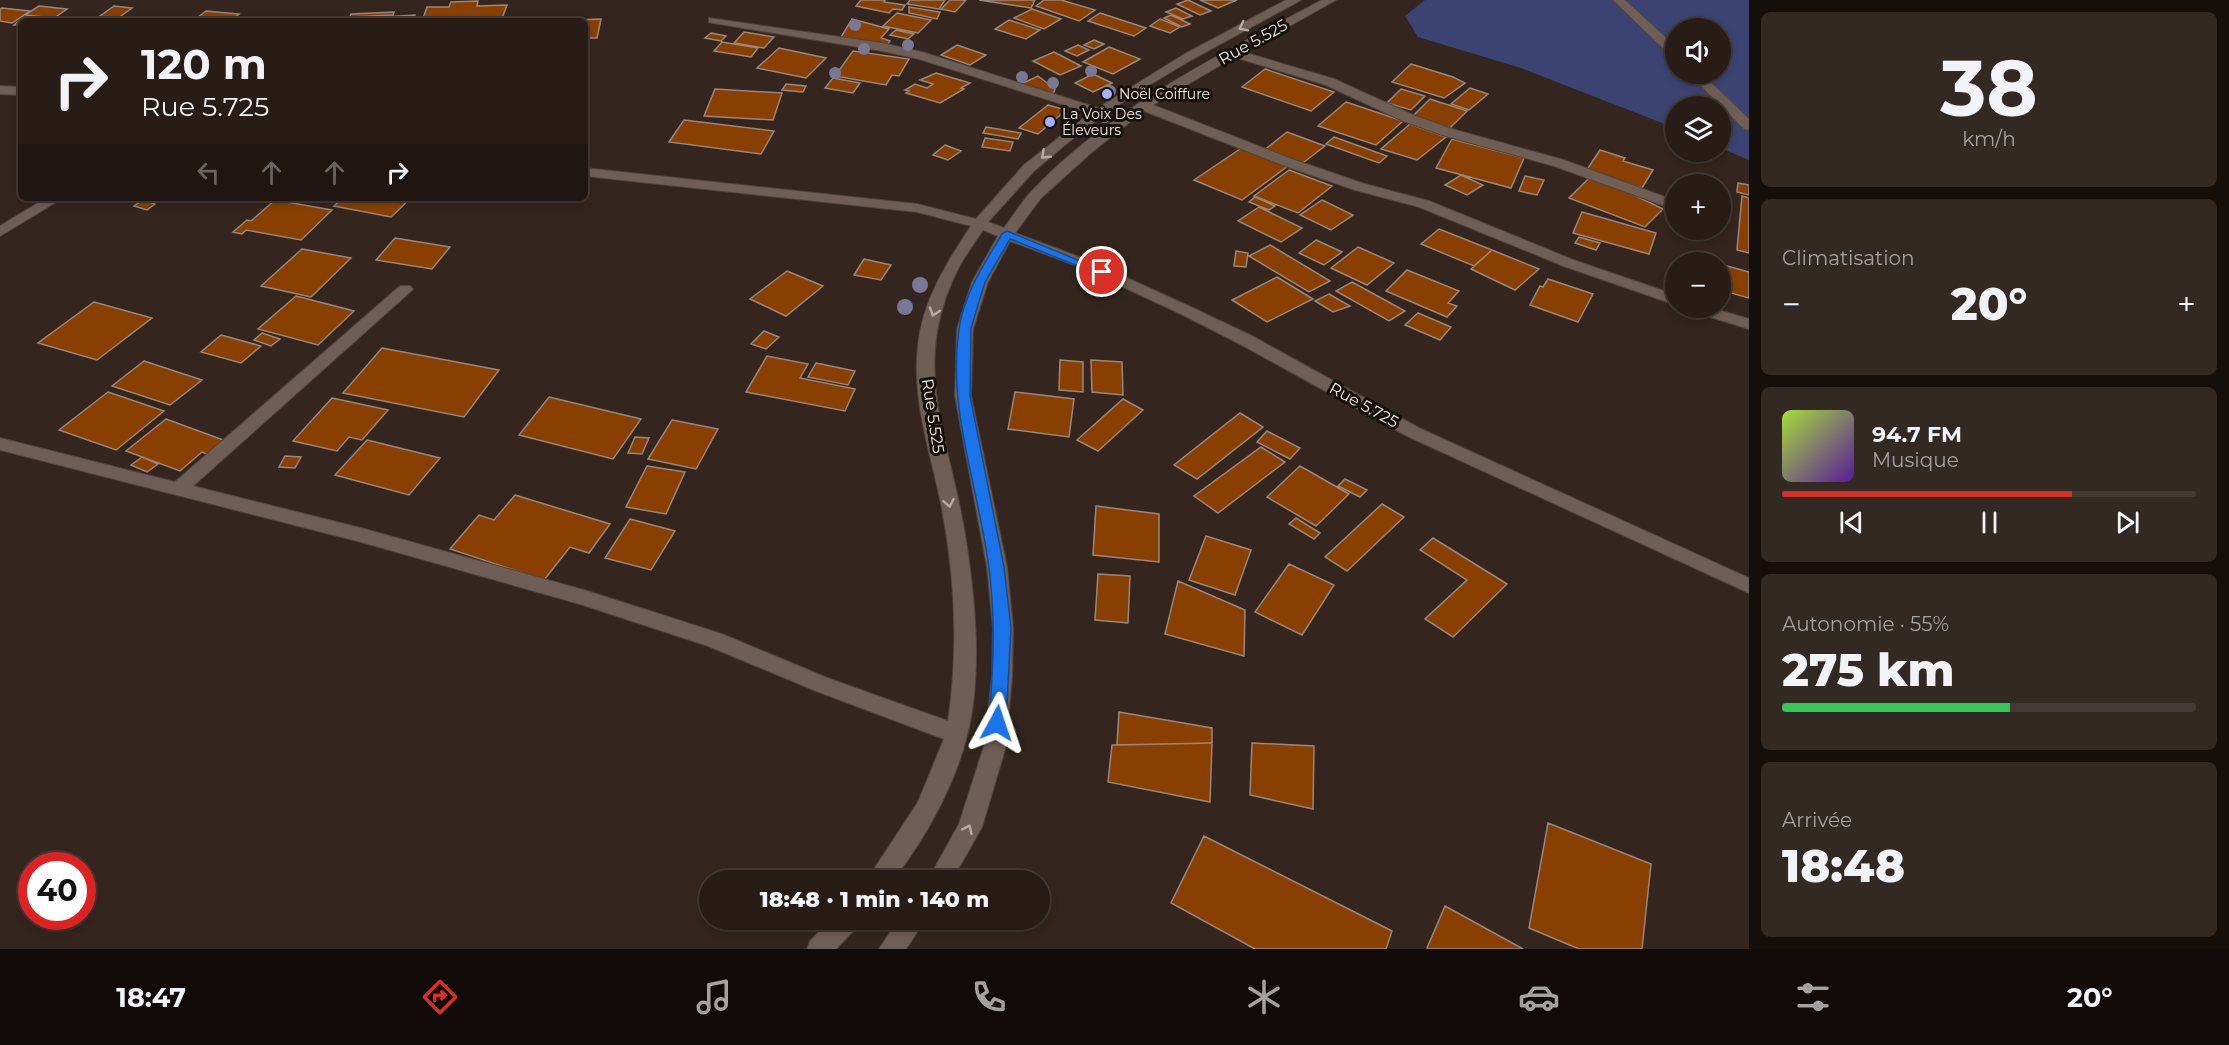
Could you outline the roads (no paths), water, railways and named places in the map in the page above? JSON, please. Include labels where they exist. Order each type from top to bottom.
[{"type":"street","name":"Rue 5.525","points":[[887,870],[897,858],[935,794],[957,734],[963,674],[964,628],[960,568],[949,501],[926,397],[929,325],[939,294],[953,264],[979,224],[998,201],[1066,136],[1099,112],[1188,57],[1295,0]]},
{"type":"street","name":"Rue 5.525","points":[[946,870],[970,826],[995,746],[1003,628],[997,567],[963,396],[965,328],[980,282],[1007,234],[1036,195],[1056,175],[1143,106],[1330,0]]},
{"type":"street","points":[[1619,0],[1665,44]]},
{"type":"street","points":[[713,20],[882,47],[922,56],[1099,112]]},
{"type":"street","points":[[1233,53],[1330,82],[1408,118],[1447,132],[1559,163],[1665,202]]},
{"type":"street","points":[[1705,84],[1749,126]]},
{"type":"street","points":[[0,90],[18,91]]},
{"type":"street","points":[[1143,106],[1287,162],[1360,187],[1424,204],[1571,264],[1665,296]]},
{"type":"street","name":"Rue 5.725","points":[[588,172],[917,208],[979,224],[1085,264],[1186,311],[1246,340],[1413,432],[1749,586]]},
{"type":"street","points":[[0,232],[51,201]]},
{"type":"street","points":[[177,490],[405,289]]},
{"type":"street","points":[[1730,318],[1749,324]]},
{"type":"street","points":[[0,444],[372,538],[585,598],[715,640],[823,685],[957,734]]},
{"type":"street","points":[[819,949],[837,930]]},
{"type":"street","points":[[891,949],[906,930]]},
{"type":"place","name":"Noël Coiffure","points":[[1107,94]]},
{"type":"place","name":"La Voix Des Éleveurs","points":[[1050,122]]}]
